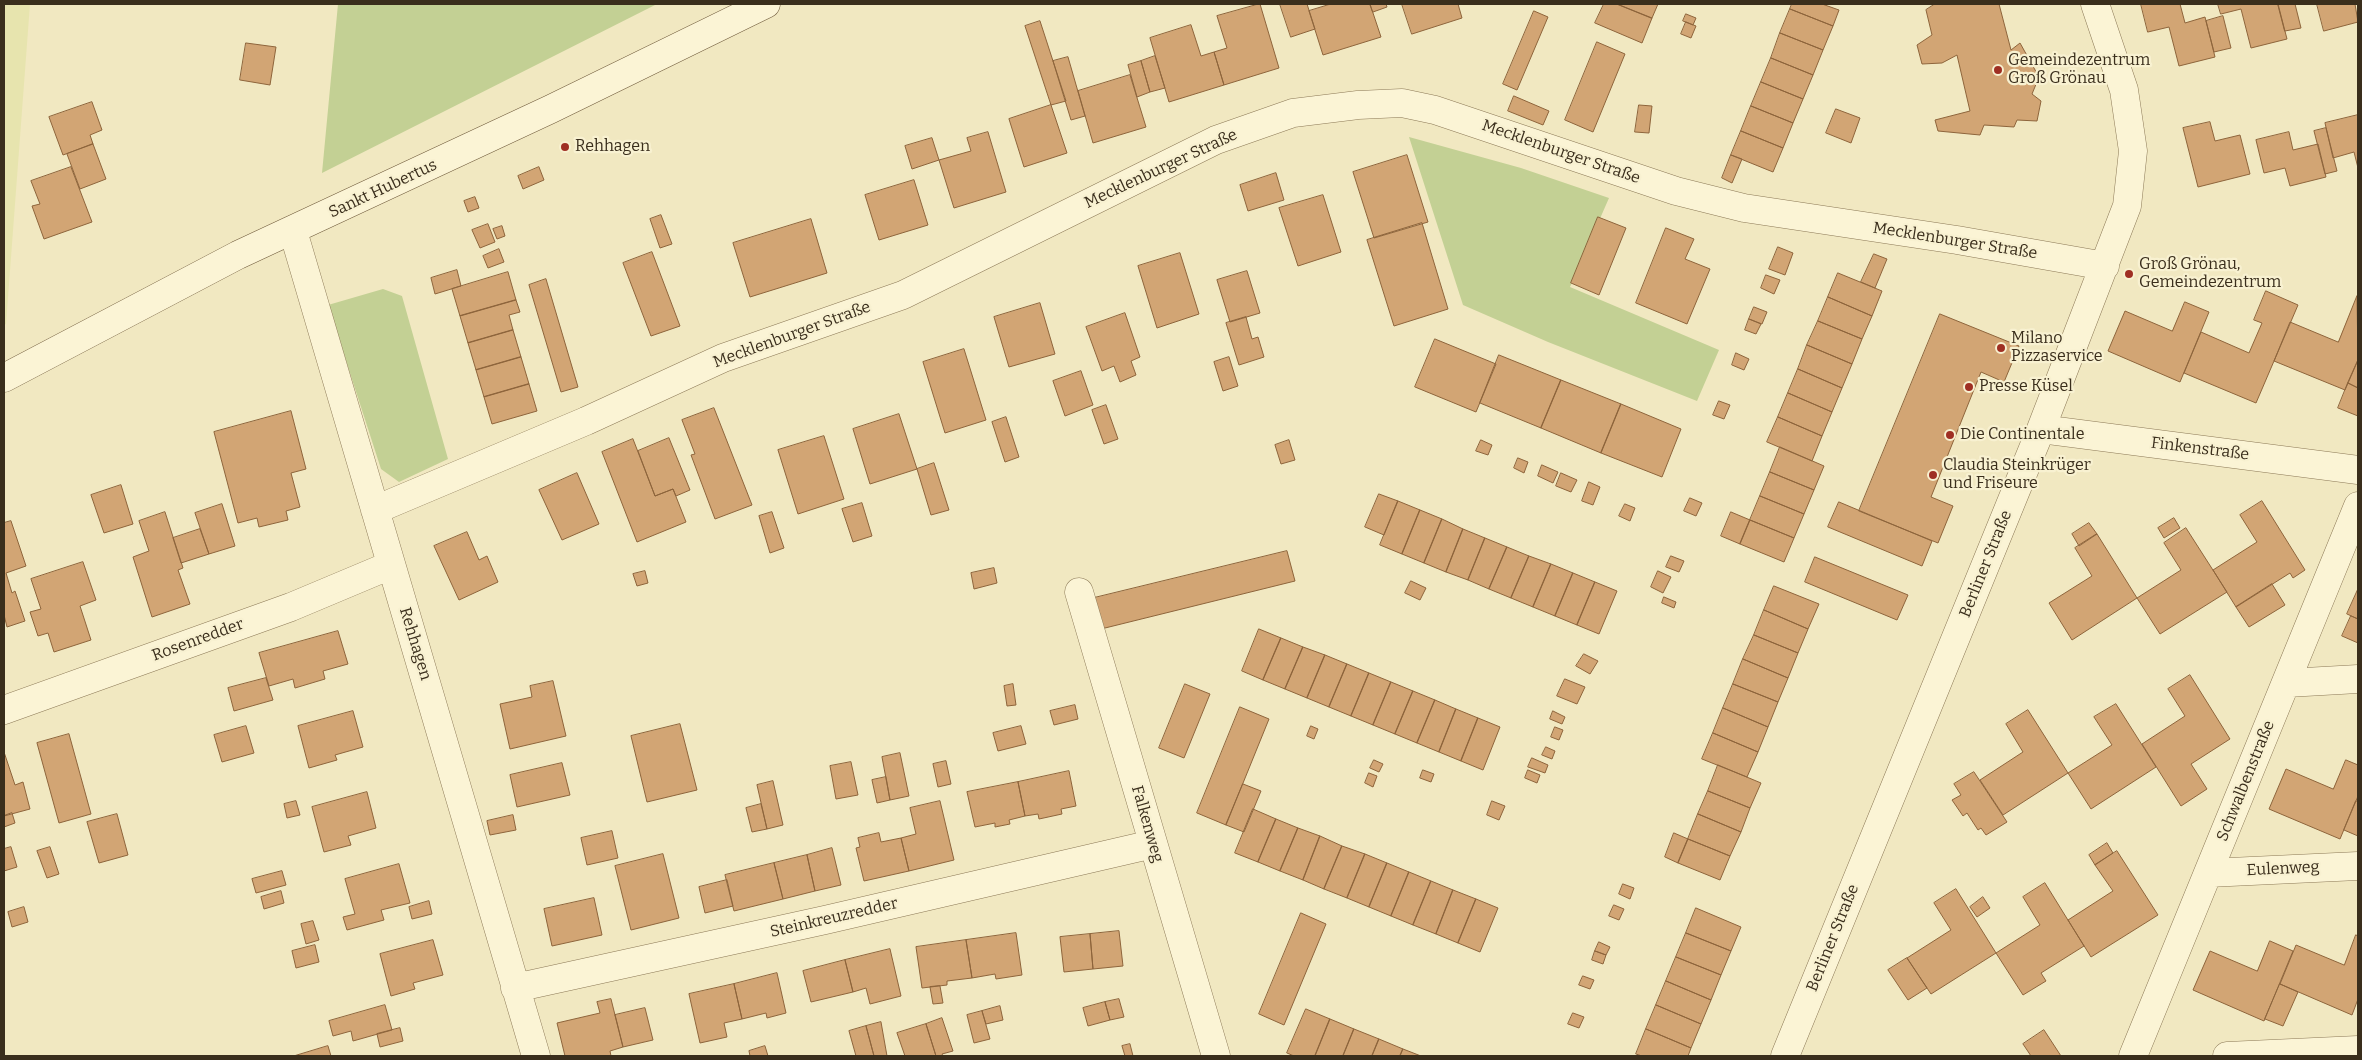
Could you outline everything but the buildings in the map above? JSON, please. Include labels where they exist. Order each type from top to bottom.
[{"type":"street","name":"Sankt Hubertus","points":[[4,378],[238,255],[551,109],[766,4]]},
{"type":"street","name":"Berliner Straße","points":[[1785,1056],[2041,429],[2127,206],[2133,150],[2124,90],[2095,4]]},
{"type":"street","name":"Mecklenburger Straße","points":[[375,510],[586,421],[722,358],[904,295],[1216,140],[1294,113],[1358,105],[1402,103],[1471,122],[1676,191],[1744,208],[1957,240],[2105,266]]},
{"type":"street","name":"Rehhagen","points":[[293,231],[536,1056]]},
{"type":"street","name":"Finkenstraße","points":[[2041,429],[2358,470]]},
{"type":"street","name":"Schwalbenstraße","points":[[2134,1056],[2358,506]]},
{"type":"street","name":"Rosenredder","points":[[4,710],[291,607],[391,565]]},
{"type":"street","name":"Falkenweg","points":[[1079,592],[1216,1056]]},
{"type":"street","points":[[2287,682],[2358,679]]},
{"type":"street","name":"Steinkreuzredder","points":[[515,988],[825,920],[1153,844]]},
{"type":"street","name":"Eulenweg","points":[[2208,873],[2358,866]]},
{"type":"street","points":[[2227,1056],[2358,1050]]},
{"type":"shaded area","points":[[4,4],[30,4],[6,324],[4,325]]},
{"type":"green space","points":[[338,4],[657,4],[322,173]]},
{"type":"green space","points":[[1409,137],[1521,168],[1609,198],[1570,287],[1719,350],[1697,401],[1548,342],[1463,305]]},
{"type":"green space","points":[[383,289],[402,296],[448,459],[399,482],[381,469],[328,305]]},
{"type":"place","name":"Gemeindezentrum Groß Grönau","points":[[1998,70]]},
{"type":"place","name":"Rehhagen","points":[[565,147]]},
{"type":"place","name":"Groß Grönau, Gemeindezentrum","points":[[2129,274]]},
{"type":"place","name":"Milano Pizzaservice","points":[[2001,348]]},
{"type":"place","name":"Presse Küsel","points":[[1969,387]]},
{"type":"place","name":"Die Continentale","points":[[1950,435]]},
{"type":"place","name":"Claudia Steinkrüger und Friseure","points":[[1933,475]]}]
